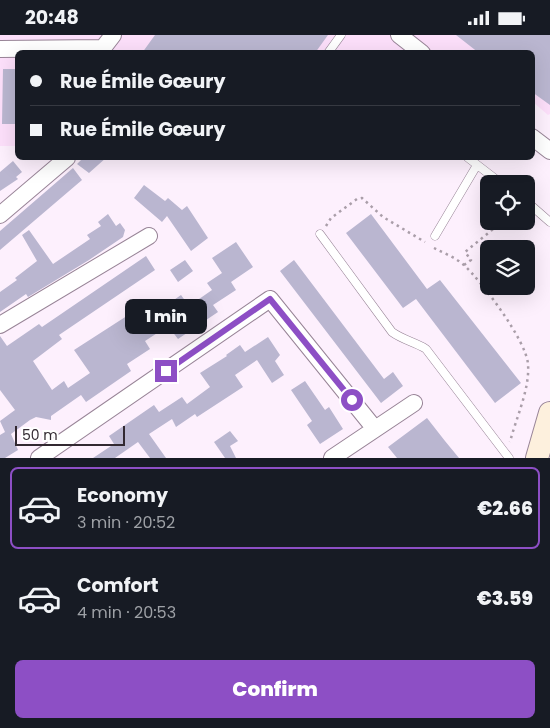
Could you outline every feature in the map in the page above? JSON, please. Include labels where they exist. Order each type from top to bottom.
[{"type":"street","points":[[0,49],[103,48],[113,35]]},
{"type":"street","points":[[399,35],[418,50]]},
{"type":"street","points":[[535,139],[550,151]]},
{"type":"street","points":[[0,215],[65,160]]},
{"type":"street","points":[[0,325],[149,236]]},
{"type":"street","points":[[39,458],[270,299],[375,429]]},
{"type":"street","points":[[332,458],[414,403]]},
{"type":"street","points":[[537,458],[550,413]]},
{"type":"lane","points":[[330,50],[341,35]]},
{"type":"lane","points":[[471,160],[490,175]]},
{"type":"lane","points":[[435,236],[477,165]]},
{"type":"lane","points":[[535,209],[550,222]]},
{"type":"lane","points":[[320,234],[392,332],[400,338],[417,343],[426,349],[507,455]]},
{"type":"path","points":[[320,234],[331,218],[357,199],[362,198],[383,217],[464,265],[518,334],[528,363],[527,378],[507,455]]},
{"type":"path","points":[[464,265],[471,261],[465,252],[492,230]]},
{"type":"shaded area","points":[[0,35],[550,35],[550,114],[548,115],[535,104],[535,50],[15,50],[15,146],[0,146]]},
{"type":"building","points":[[155,35],[328,35],[317,50],[144,50]]},
{"type":"building","points":[[456,35],[550,35],[550,105],[535,94],[535,50],[475,50]]},
{"type":"building","points":[[3,69],[15,69],[15,124],[2,124]]},
{"type":"building","points":[[81,160],[104,160],[89,173],[77,164]]},
{"type":"building","points":[[13,161],[22,172],[16,177],[18,179],[0,191],[0,172]]},
{"type":"building","points":[[73,168],[82,180],[0,250],[0,231]]},
{"type":"building","points":[[144,185],[165,201],[168,198],[182,210],[187,206],[208,238],[191,251],[167,216],[162,222],[134,198]]},
{"type":"building","points":[[108,214],[116,226],[120,223],[125,230],[123,237],[89,260],[28,297],[26,294],[0,312],[0,292],[17,280],[15,278],[37,261],[22,235],[29,230],[53,264],[90,239],[87,235],[101,226],[98,222]]},
{"type":"building","points":[[371,214],[427,289],[440,280],[521,383],[495,403],[416,299],[403,308],[346,233]]},
{"type":"building","points":[[236,242],[253,267],[231,282],[236,290],[213,305],[218,312],[178,339],[168,326],[145,341],[150,349],[127,364],[131,371],[86,402],[81,395],[51,416],[51,420],[36,417],[30,420],[11,434],[18,450],[5,458],[0,458],[0,435],[5,432],[0,421],[15,410],[0,390],[0,336],[7,346],[39,324],[42,327],[146,256],[155,270],[59,335],[62,339],[33,361],[52,390],[64,381],[68,388],[90,373],[74,350],[133,312],[141,323],[181,295],[189,306],[212,290],[207,283],[222,273],[212,258]]},
{"type":"building","points":[[185,260],[193,271],[178,282],[170,270]]},
{"type":"building","points":[[294,260],[384,379],[393,372],[403,386],[381,403],[280,271]]},
{"type":"building","points":[[268,337],[280,355],[275,361],[284,375],[272,383],[257,360],[235,375],[243,387],[197,417],[195,414],[176,427],[172,419],[149,434],[166,458],[150,458],[138,442],[115,458],[93,458],[114,444],[109,436],[154,405],[159,412],[182,397],[187,404],[210,387],[200,373],[227,356],[240,345],[245,352]]},
{"type":"building","points":[[305,381],[325,410],[329,407],[343,429],[320,444],[307,425],[312,421],[291,390]]},
{"type":"building","points":[[427,418],[459,458],[397,458],[388,447]]},
{"type":"building","points":[[230,431],[238,441],[230,446],[236,458],[225,458],[214,442]]},
{"type":"route","points":[[166,371],[270,299],[352,400]]}]
